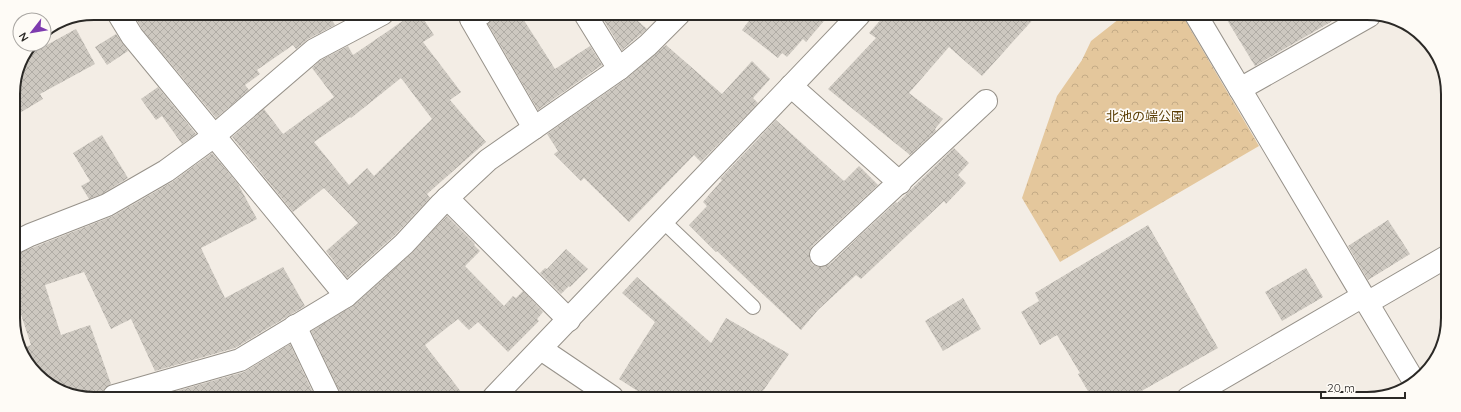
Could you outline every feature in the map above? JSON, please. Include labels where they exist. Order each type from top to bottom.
[{"type":"street","points":[[122,20],[132,36],[346,296]]},
{"type":"street","points":[[20,240],[107,205],[166,171],[214,136],[314,50],[354,20]]},
{"type":"street","points":[[471,20],[534,128]]},
{"type":"street","points":[[589,20],[618,69]]},
{"type":"street","points":[[128,392],[240,360],[346,296],[404,244],[447,198],[488,160],[618,69],[648,45],[673,20]]},
{"type":"street","points":[[499,392],[854,20]]},
{"type":"street","points":[[1199,20],[1411,378]]},
{"type":"street","points":[[1240,89],[1363,20]]},
{"type":"street","points":[[791,86],[900,183]]},
{"type":"street","points":[[821,256],[986,101]]},
{"type":"street","points":[[447,198],[569,320]]},
{"type":"street","points":[[1199,392],[1365,299],[1441,260]]},
{"type":"street","points":[[295,326],[326,392]]},
{"type":"street","points":[[541,349],[605,392]]},
{"type":"lane","points":[[663,221],[753,307]]},
{"type":"green space","name":"北池の端公園","points":[[1118,20],[1185,20],[1259,146],[1060,262],[1022,198],[1057,96],[1082,60],[1091,41]]},
{"type":"building","points":[[137,20],[332,20],[335,25],[308,39],[296,49],[293,45],[257,70],[260,74],[245,85],[249,90],[216,118],[142,29]]},
{"type":"building","points":[[404,20],[424,20],[434,35],[423,42],[461,92],[450,100],[486,142],[427,194],[430,198],[395,235],[347,278],[326,251],[358,223],[324,188],[293,212],[232,137],[264,109],[283,134],[334,97],[312,68],[321,60],[348,46],[353,55]],"holes":[[[401,78],[432,119],[374,176],[367,168],[349,185],[314,142],[350,117],[351,118]]]},
{"type":"building","points":[[491,20],[524,20],[555,69],[590,46],[602,65],[538,110],[488,24]]},
{"type":"building","points":[[604,20],[637,20],[647,29],[622,50]]},
{"type":"building","points":[[750,20],[825,20],[806,42],[803,39],[787,57],[782,53],[778,58],[742,30]]},
{"type":"building","points":[[881,20],[1032,20],[982,76],[949,47],[909,93],[943,119],[935,129],[936,131],[910,155],[828,89],[876,38],[869,33]]},
{"type":"building","points":[[1227,20],[1334,20],[1255,66]]},
{"type":"building","points":[[76,29],[95,64],[40,94],[43,99],[20,113],[20,90],[24,70],[33,53],[52,52],[52,42]]},
{"type":"building","points":[[116,34],[128,51],[107,65],[95,47]]},
{"type":"building","points":[[666,45],[722,94],[752,61],[770,79],[753,98],[758,103],[701,162],[694,155],[629,222],[584,178],[581,181],[554,154],[558,151],[547,134],[626,79]]},
{"type":"building","points":[[158,87],[196,134],[182,144],[162,116],[156,120],[141,99]]},
{"type":"building","points":[[776,120],[844,181],[859,166],[878,185],[812,246],[809,252],[809,258],[812,264],[818,267],[824,267],[830,264],[896,202],[897,203],[954,148],[969,163],[958,175],[966,183],[946,204],[944,201],[861,279],[856,275],[818,310],[801,330],[717,251],[716,252],[689,225],[707,206],[703,202],[722,180],[720,179]]},
{"type":"building","points":[[102,135],[128,178],[102,194],[89,199],[81,186],[90,181],[73,153]]},
{"type":"building","points":[[212,153],[238,184],[257,219],[201,248],[225,298],[283,267],[305,306],[235,348],[155,371],[131,319],[111,329],[84,272],[45,285],[61,335],[90,325],[111,384],[105,388],[103,392],[94,392],[75,389],[57,382],[49,377],[35,363],[26,347],[31,345],[20,311],[20,253],[113,216],[172,182]]},
{"type":"building","points":[[447,216],[480,251],[465,266],[504,306],[513,296],[516,298],[523,291],[543,312],[537,319],[539,321],[508,352],[478,322],[469,330],[458,319],[425,345],[461,392],[340,392],[311,331],[354,305],[412,253]]},
{"type":"building","points":[[1388,220],[1410,254],[1368,280],[1348,246]]},
{"type":"building","points":[[1148,225],[1218,348],[1140,392],[1088,392],[1078,374],[1080,373],[1057,335],[1040,345],[1021,312],[1039,301],[1035,293]]},
{"type":"building","points":[[566,249],[588,269],[561,294],[540,273],[545,268],[547,269]]},
{"type":"building","points":[[1306,268],[1323,297],[1282,321],[1265,292]]},
{"type":"building","points":[[637,277],[711,343],[726,318],[789,354],[762,392],[639,392],[619,379],[655,322],[622,293]]},
{"type":"building","points":[[963,298],[981,329],[943,351],[925,321]]},
{"type":"building","points":[[290,344],[313,392],[173,392],[244,372]]}]
